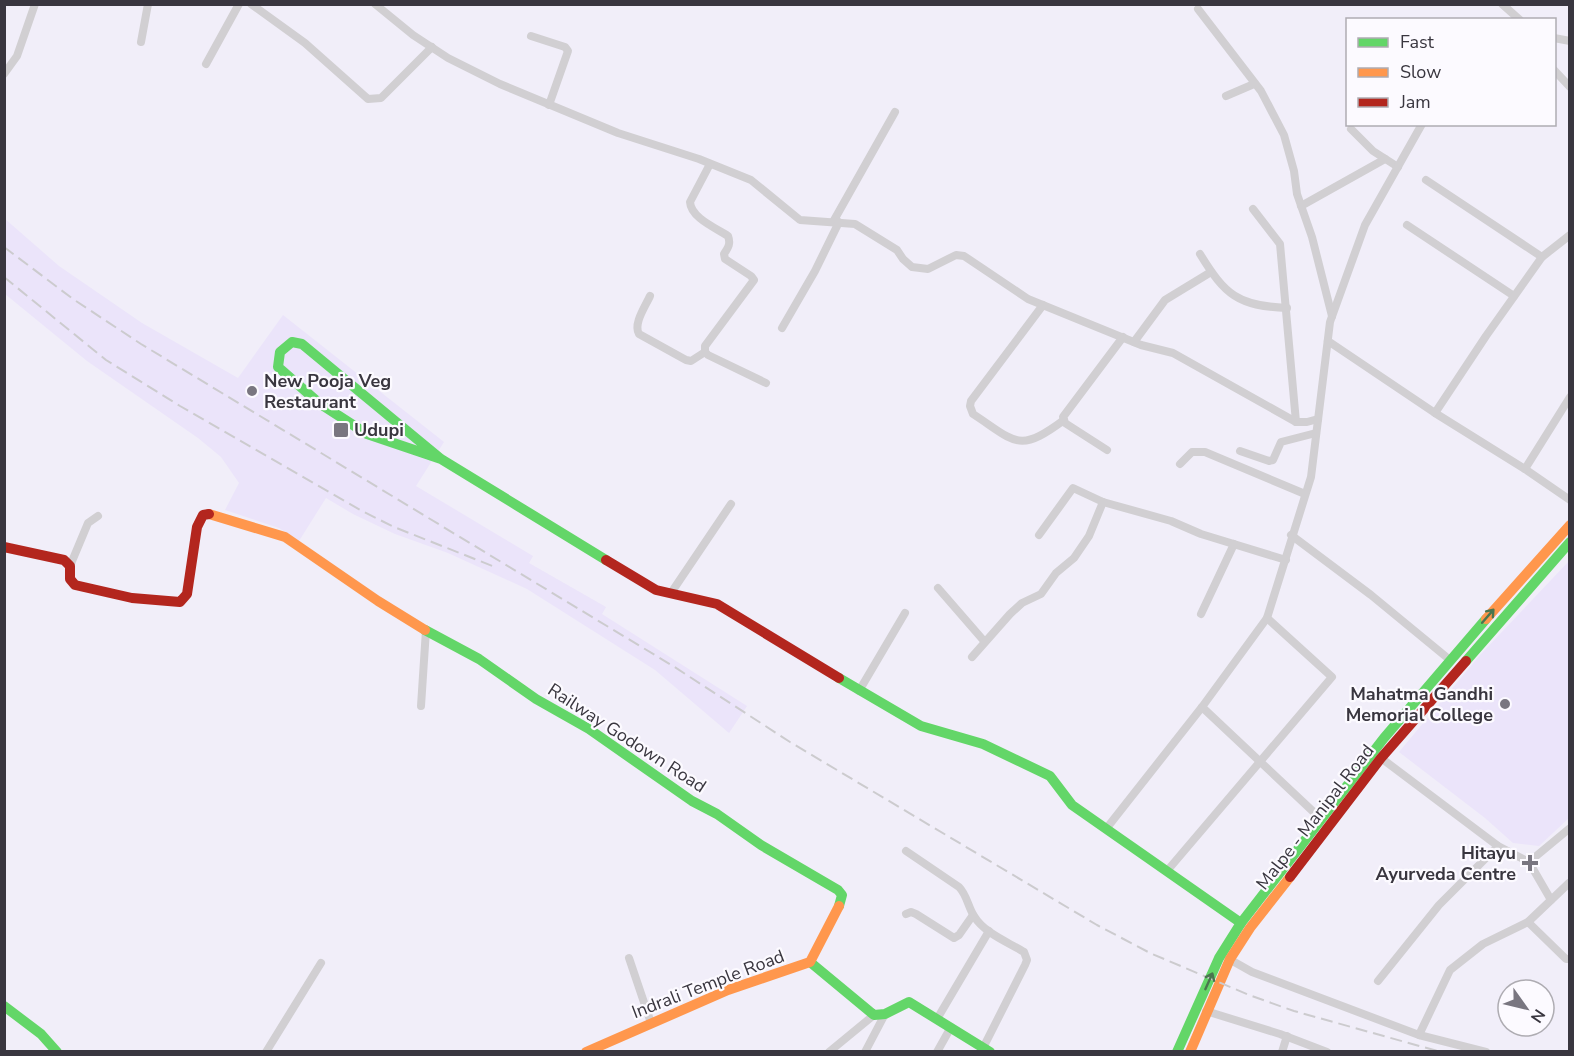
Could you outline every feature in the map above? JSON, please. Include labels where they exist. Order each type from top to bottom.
[{"type":"main road","points":[[441,459],[375,438],[319,403],[278,367],[277,357],[282,347],[292,342],[302,344],[441,459],[656,590],[717,604],[921,726],[983,744],[1050,776],[1072,805],[1241,923]]},
{"type":"main road","name":"Railway Godown Road","points":[[70,566],[70,579],[75,585],[132,598],[180,602],[187,594],[197,527],[200,518],[207,513],[285,537],[378,601],[478,659],[536,699],[589,729],[692,801],[717,814],[761,845],[838,890],[842,895],[841,903],[810,962]]},
{"type":"main road","name":"Malpe - Manipal Road","points":[[1190,1052],[1202,1009],[1241,923],[1384,738],[1569,525]]},
{"type":"main road","name":"Malpe - Manipal Road","points":[[1225,957],[1381,758],[1569,542]]},
{"type":"main road","points":[[4,547],[64,560],[70,566]]},
{"type":"main road","name":"Indrali Temple Road","points":[[586,1052],[728,990],[810,962],[879,1015]]},
{"type":"main road","points":[[879,1015],[909,1002],[986,1049]]},
{"type":"main road","points":[[4,1006],[41,1034],[57,1052]]},
{"type":"main road","points":[[1177,1052],[1202,1009]]},
{"type":"street","points":[[4,74],[17,56],[35,4]]},
{"type":"street","points":[[141,42],[148,4]]},
{"type":"street","points":[[206,64],[239,4]]},
{"type":"street","points":[[251,4],[305,43],[368,99],[381,98],[432,47]]},
{"type":"street","points":[[375,4],[448,58],[500,84],[618,133],[751,180],[800,220],[855,224],[897,250],[912,267],[928,269],[956,255],[964,256],[1028,299],[1134,342],[1173,353],[1296,422],[1318,419]]},
{"type":"street","points":[[1502,4],[1518,18]]},
{"type":"street","points":[[1198,9],[1272,109],[1284,135],[1332,317]]},
{"type":"street","points":[[531,36],[565,47],[567,51],[549,105]]},
{"type":"street","points":[[1556,72],[1569,87]]},
{"type":"street","points":[[1226,96],[1254,84]]},
{"type":"street","points":[[782,328],[815,271],[836,222],[895,112]]},
{"type":"street","points":[[1106,829],[1202,707],[1267,618],[1286,560],[1291,535],[1311,477],[1332,317],[1365,225],[1421,126]]},
{"type":"street","points":[[1351,129],[1366,146],[1398,167]]},
{"type":"street","points":[[1301,206],[1385,159]]},
{"type":"street","points":[[710,164],[690,202],[690,207],[694,214],[728,237],[729,247],[724,254],[725,259],[754,280],[705,346],[705,351],[708,355],[766,383]]},
{"type":"street","points":[[1426,180],[1542,257]]},
{"type":"street","points":[[1253,209],[1280,244],[1296,422]]},
{"type":"street","points":[[1407,225],[1514,296]]},
{"type":"street","points":[[1435,413],[1542,257],[1569,235]]},
{"type":"street","points":[[1200,254],[1211,272],[1233,297],[1256,305],[1287,308]]},
{"type":"street","points":[[1134,342],[1165,300],[1211,272]]},
{"type":"street","points":[[650,296],[636,326],[639,334],[686,360],[691,361],[705,351]]},
{"type":"street","points":[[1043,305],[971,401],[970,406],[972,414],[1013,441],[1027,442],[1035,439],[1064,420]]},
{"type":"street","points":[[1107,450],[1064,420],[1063,414],[1123,337]]},
{"type":"street","points":[[1328,341],[1569,500]]},
{"type":"street","points":[[1524,469],[1569,397]]},
{"type":"street","points":[[1240,451],[1269,461],[1273,460],[1281,442],[1316,433]]},
{"type":"street","points":[[1180,464],[1192,452],[1205,452],[1305,494]]},
{"type":"street","points":[[1039,535],[1073,488],[1103,502],[1171,521],[1201,534],[1286,560]]},
{"type":"street","points":[[972,657],[984,641],[1022,603],[1041,594],[1056,573],[1074,558],[1089,536],[1103,502]]},
{"type":"street","points":[[671,593],[731,504]]},
{"type":"street","points":[[70,566],[88,523],[98,516]]},
{"type":"street","points":[[1291,535],[1371,595],[1450,660]]},
{"type":"street","points":[[1201,614],[1234,544]]},
{"type":"street","points":[[938,588],[984,641]]},
{"type":"street","points":[[859,691],[905,613]]},
{"type":"street","points":[[1167,871],[1332,677],[1267,618]]},
{"type":"street","points":[[421,706],[426,630]]},
{"type":"street","points":[[1474,632],[1483,640]]},
{"type":"street","points":[[1202,707],[1320,818]]},
{"type":"street","points":[[1381,758],[1498,846],[1529,862],[1551,900]]},
{"type":"street","points":[[1529,862],[1569,828]]},
{"type":"street","points":[[1378,981],[1439,905],[1498,846]]},
{"type":"street","points":[[906,851],[959,887],[973,915],[989,931],[1024,952],[1027,960],[986,1049]]},
{"type":"street","points":[[1419,1035],[1450,970],[1484,944],[1528,922],[1569,883]]},
{"type":"street","points":[[906,914],[911,912],[916,914],[954,938],[960,935],[973,915]]},
{"type":"street","points":[[1528,922],[1566,959],[1569,959]]},
{"type":"street","points":[[938,1019],[989,931]]},
{"type":"street","points":[[1225,957],[1252,972],[1419,1035],[1486,1052]]},
{"type":"street","points":[[629,958],[651,1023]]},
{"type":"street","points":[[266,1052],[321,963]]},
{"type":"street","points":[[1202,1009],[1287,1036],[1327,1052]]},
{"type":"street","points":[[829,1052],[879,1015]]},
{"type":"street","points":[[865,1052],[879,1015]]},
{"type":"street","points":[[937,1052],[951,1027]]},
{"type":"street","points":[[1282,1052],[1287,1036]]},
{"type":"shaded area","points":[[4,218],[59,266],[142,323],[238,378],[283,315],[444,442],[416,486],[533,556],[529,563],[606,607],[602,614],[747,706],[729,733],[655,670],[527,589],[448,553],[395,534],[326,498],[299,541],[279,528],[225,510],[239,483],[221,457],[198,438],[87,361],[5,294]]},
{"type":"shaded area","name":"Mahatma Gandhi Memorial College","points":[[1569,561],[1569,818],[1539,846],[1513,843],[1485,818],[1399,752],[1480,655]]},
{"type":"railway","points":[[4,247],[73,299],[141,344],[673,666],[790,742],[1097,925],[1150,953],[1249,995],[1294,1011],[1441,1052]]},
{"type":"railway","points":[[4,277],[106,360],[180,406],[362,511],[394,527],[495,567]]},
{"type":"traffic: fast","points":[[441,459],[367,434],[319,403],[278,367],[280,352],[292,342],[302,344],[441,459],[606,560]]},
{"type":"traffic: fast","points":[[1466,661],[1570,542]]},
{"type":"traffic: fast","points":[[1177,1052],[1219,958],[1241,923],[1384,738],[1486,619]]},
{"type":"traffic: fast","points":[[425,630],[479,659],[536,699],[589,729],[692,801],[717,814],[761,845],[838,890],[842,895],[839,906]]},
{"type":"traffic: fast","points":[[839,678],[921,726],[983,744],[1050,776],[1072,805],[1241,923]]},
{"type":"traffic: fast","points":[[810,962],[874,1015],[885,1014],[909,1002],[990,1052]]},
{"type":"traffic: fast","points":[[4,1006],[41,1034],[57,1052]]},
{"type":"traffic: slow","points":[[209,514],[285,537],[378,601],[425,630]]},
{"type":"traffic: slow","points":[[1486,619],[1570,525]]},
{"type":"traffic: slow","points":[[1190,1052],[1230,959],[1250,928],[1290,877]]},
{"type":"traffic: slow","points":[[586,1052],[728,990],[810,962],[839,906]]},
{"type":"traffic: jam","points":[[4,547],[64,560],[70,566],[70,579],[75,585],[132,598],[180,602],[187,594],[197,527],[203,515],[209,514]]},
{"type":"traffic: jam","points":[[606,560],[656,590],[717,604],[839,678]]},
{"type":"traffic: jam","points":[[1290,877],[1381,758],[1466,661]]},
{"type":"place","name":"New Pooja Veg Restaurant","points":[[252,391]]},
{"type":"place","name":"Udupi","points":[[341,430]]},
{"type":"place","name":"Mahatma Gandhi Memorial College","points":[[1505,704]]},
{"type":"place","name":"Hitayu Ayurveda Centre","points":[[1530,863]]}]
